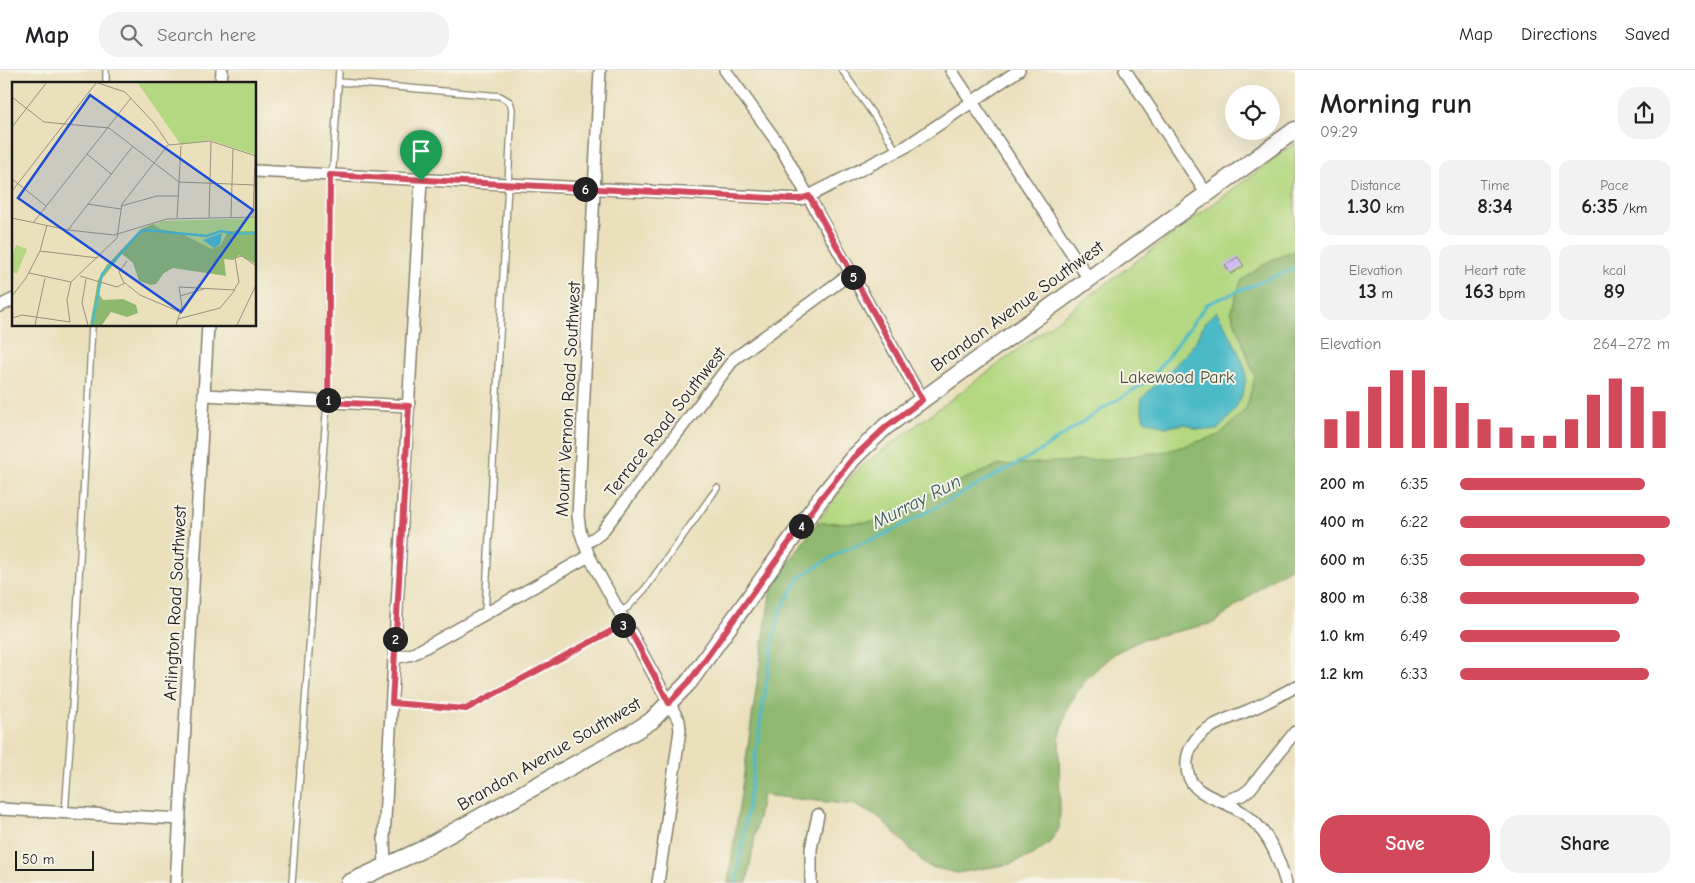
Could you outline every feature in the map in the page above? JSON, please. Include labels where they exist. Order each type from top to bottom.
[{"type":"main road","name":"Brandon Avenue Southwest","points":[[349,883],[385,868],[418,851],[651,721],[689,682],[821,498],[853,458],[886,427],[1295,130]]},
{"type":"street","name":"Mount Vernon Road Southwest","points":[[600,70],[578,516],[589,556],[679,721],[680,730],[658,883]]},
{"type":"street","points":[[725,70],[780,146],[922,400]]},
{"type":"street","points":[[951,70],[1089,279]]},
{"type":"street","points":[[256,171],[800,199],[897,152],[1019,70]]},
{"type":"street","points":[[1124,70],[1206,193]]},
{"type":"street","points":[[385,868],[384,837],[421,181]]},
{"type":"street","name":"Terrace Road Southwest","points":[[584,543],[601,533],[734,359],[851,273]]},
{"type":"street","points":[[0,306],[12,300]]},
{"type":"street","name":"Arlington Road Southwest","points":[[176,883],[208,326]]},
{"type":"street","points":[[204,395],[409,406]]},
{"type":"street","points":[[394,658],[413,654],[589,556]]},
{"type":"street","points":[[1286,883],[1273,846],[1265,834],[1241,811],[1209,797],[1199,790],[1191,782],[1186,768],[1191,746],[1204,731],[1295,687]]},
{"type":"street","points":[[1222,802],[1242,795],[1250,789],[1295,732]]},
{"type":"street","points":[[0,809],[180,820]]},
{"type":"street","points":[[811,883],[811,849],[818,815]]},
{"type":"lane","points":[[292,883],[328,402],[330,175],[333,166],[339,70]]},
{"type":"lane","points":[[842,70],[897,152]]},
{"type":"lane","points":[[339,82],[500,96],[506,99],[512,109],[485,614]]},
{"type":"lane","points":[[65,813],[92,326]]},
{"type":"lane","points":[[619,612],[628,607],[645,589],[717,488]]},
{"type":"lane","points":[[392,703],[466,709],[626,623]]},
{"type":"green space","name":"Lakewood Park","points":[[1295,143],[1295,452],[771,587],[845,484],[859,468]]},
{"type":"green space","points":[[1295,251],[1295,566],[1273,578],[1214,623],[1143,639],[1113,654],[1087,678],[1068,706],[1059,740],[1059,829],[1049,843],[1033,855],[1010,864],[957,873],[927,866],[881,819],[855,805],[762,795],[747,883],[728,883],[771,587],[817,523],[874,522],[939,489],[1000,465],[1110,459],[1168,451],[1219,435],[1246,409],[1255,377],[1231,311],[1241,281],[1269,261]]},
{"type":"water","points":[[1216,311],[1243,363],[1246,377],[1243,392],[1233,413],[1217,430],[1196,429],[1186,424],[1165,427],[1144,420],[1141,406],[1142,398],[1187,353],[1196,341],[1205,322]]},
{"type":"building","points":[[1238,257],[1244,266],[1231,274],[1225,265]]},
{"type":"waterway","name":"Murray Run","points":[[736,883],[773,640],[780,611],[800,577],[842,551],[884,535],[1037,453],[1099,411],[1150,380],[1207,304],[1295,268]]},
{"type":"route","points":[[330,175],[421,181],[790,199],[800,199],[809,196],[922,400],[870,440],[853,458],[821,498],[689,682],[669,703],[626,623],[466,709],[392,703],[409,406],[328,402],[330,175]]}]
